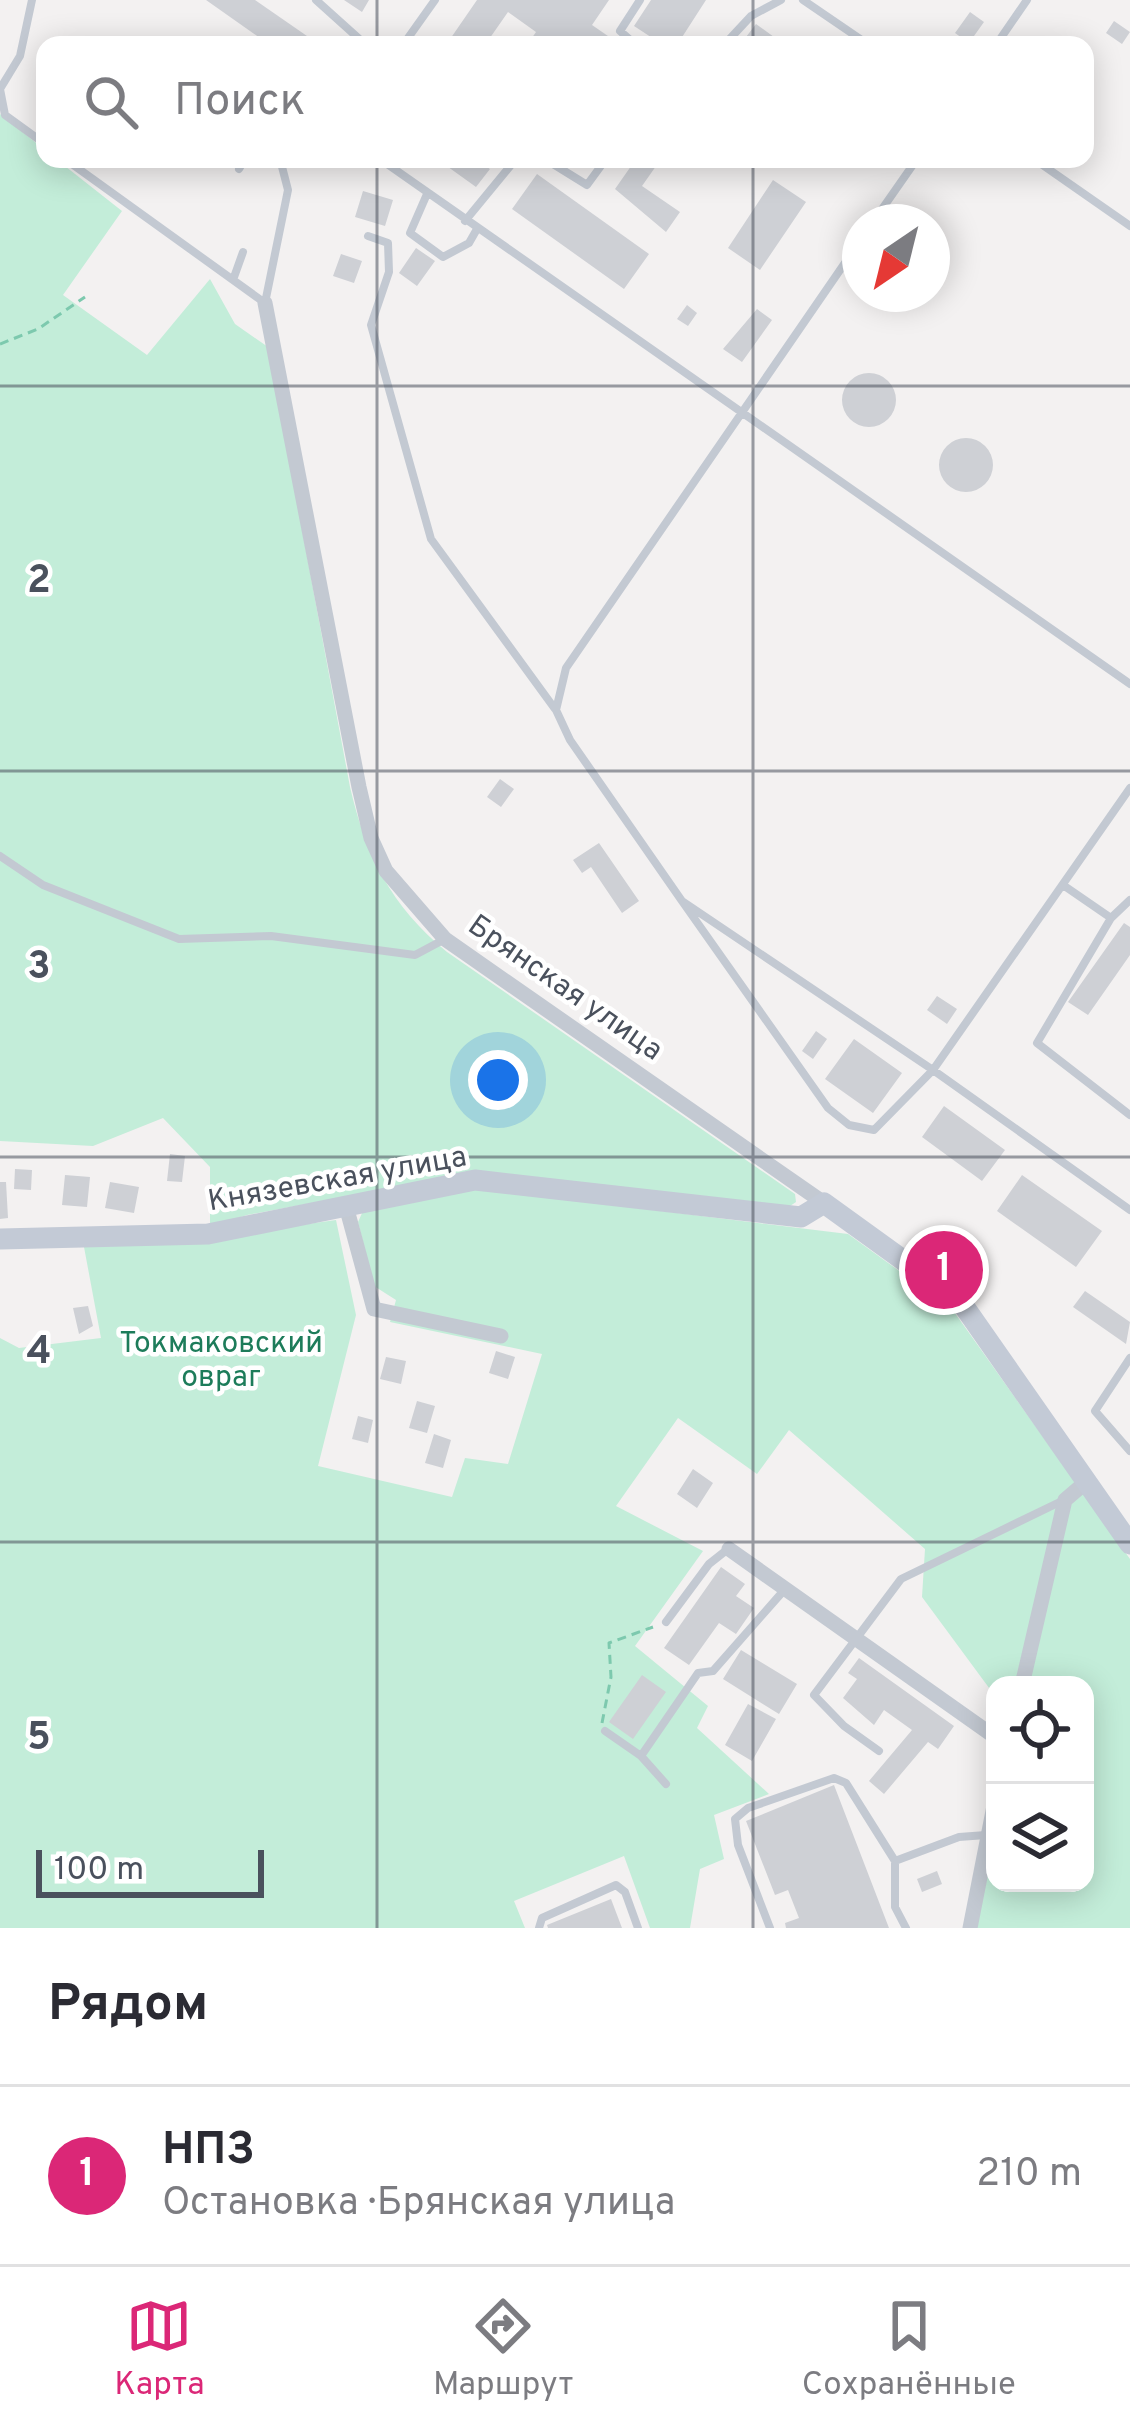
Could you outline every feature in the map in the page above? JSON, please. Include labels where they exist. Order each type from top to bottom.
[{"type":"street","name":"Брянская улица","points":[[265,303],[371,838],[404,897],[445,939],[961,1302],[1130,1544]]},
{"type":"street","name":"Князевская улица","points":[[0,1239],[208,1234],[475,1180],[801,1217],[824,1203]]},
{"type":"street","points":[[346,1206],[374,1309],[502,1336]]},
{"type":"street","points":[[1024,1676],[1065,1500],[1087,1482]]},
{"type":"street","points":[[729,1549],[986,1730]]},
{"type":"street","points":[[970,1928],[986,1840]]},
{"type":"lane","points":[[32,0],[20,56],[0,89],[5,115],[36,137]]},
{"type":"lane","points":[[316,0],[356,36]]},
{"type":"lane","points":[[409,36],[435,0]]},
{"type":"lane","points":[[625,36],[620,32],[640,0]]},
{"type":"lane","points":[[732,36],[751,16],[782,0]]},
{"type":"lane","points":[[802,0],[855,36]]},
{"type":"lane","points":[[1002,36],[1027,0]]},
{"type":"lane","points":[[77,168],[265,303],[288,190],[282,168]]},
{"type":"lane","points":[[392,168],[1130,684]]},
{"type":"lane","points":[[465,221],[509,168]]},
{"type":"lane","points":[[560,168],[587,184],[599,168]]},
{"type":"lane","points":[[886,204],[911,168]]},
{"type":"lane","points":[[1047,168],[1130,226]]},
{"type":"lane","points":[[428,194],[410,233],[443,257],[469,243],[477,229]]},
{"type":"lane","points":[[368,236],[388,243],[389,272],[370,325],[431,539],[524,674],[556,710],[570,740],[828,1108],[849,1125],[874,1130],[934,1070],[1130,788]]},
{"type":"lane","points":[[233,280],[243,253]]},
{"type":"lane","points":[[556,710],[566,668],[842,267]]},
{"type":"lane","points":[[0,856],[43,885],[179,939],[271,936],[415,955],[445,939]]},
{"type":"lane","points":[[1063,885],[1111,918]]},
{"type":"lane","points":[[1130,900],[1111,918],[1037,1043],[1130,1115]]},
{"type":"lane","points":[[682,901],[934,1070],[1130,1210]]},
{"type":"lane","points":[[1130,1358],[1095,1411],[1130,1451]]},
{"type":"lane","points":[[879,1751],[814,1695],[901,1579],[1065,1500]]},
{"type":"lane","points":[[666,1622],[709,1564],[729,1549]]},
{"type":"lane","points":[[641,1756],[698,1673],[713,1671],[786,1588]]},
{"type":"lane","points":[[605,1731],[641,1756],[666,1784]]},
{"type":"lane","points":[[770,1928],[738,1845],[735,1819],[748,1808],[834,1778],[846,1783],[895,1861],[896,1906],[906,1928]]},
{"type":"lane","points":[[895,1861],[959,1837],[986,1834]]},
{"type":"lane","points":[[539,1928],[542,1918],[616,1885],[625,1892],[638,1928]]},
{"type":"path","points":[[0,344],[38,329],[86,297]]},
{"type":"path","points":[[605,1731],[600,1718],[610,1677],[609,1643],[666,1622]]},
{"type":"green space","points":[[0,114],[36,143],[36,168],[67,168],[122,211],[63,295],[147,355],[210,279],[235,324],[268,347],[350,787],[373,857],[396,898],[447,952],[795,1194],[796,1202],[787,1208],[473,1173],[247,1215],[210,1227],[210,1167],[163,1118],[93,1146],[0,1141]]},
{"type":"green space","name":"Токмаковский овраг","points":[[475,1188],[848,1234],[952,1309],[1130,1559],[1130,1928],[963,1928],[986,1814],[986,1892],[1094,1892],[1094,1676],[986,1676],[986,1684],[922,1597],[925,1549],[789,1430],[757,1474],[678,1418],[616,1506],[703,1551],[635,1646],[708,1706],[697,1728],[769,1794],[714,1815],[724,1859],[700,1869],[690,1928],[650,1928],[624,1856],[514,1901],[525,1928],[0,1928],[0,1338],[19,1348],[101,1338],[84,1247],[209,1238],[336,1220],[356,1315],[318,1466],[452,1497],[465,1458],[508,1464],[542,1354],[390,1322],[396,1300],[374,1286],[358,1222],[363,1211]]},
{"type":"building","points":[[206,0],[255,0],[307,36],[257,36]]},
{"type":"building","points":[[344,0],[369,0],[362,12]]},
{"type":"building","points":[[477,0],[609,0],[592,25],[608,36],[533,36],[536,32],[508,12],[491,36],[452,36]]},
{"type":"building","points":[[651,0],[706,0],[683,36],[649,36],[634,26]]},
{"type":"building","points":[[970,12],[984,22],[974,36],[955,33]]},
{"type":"building","points":[[1114,21],[1130,32],[1122,44],[1106,33]]},
{"type":"building","points":[[756,24],[773,36],[747,36]]},
{"type":"building","points":[[450,168],[490,169],[476,187]]},
{"type":"building","points":[[630,168],[655,168],[642,186],[680,212],[666,232],[615,189]]},
{"type":"building","points":[[537,174],[649,254],[624,289],[512,209]]},
{"type":"building","points":[[773,180],[806,202],[760,270],[728,248]]},
{"type":"building","points":[[363,191],[393,200],[385,226],[355,217]]},
{"type":"building","points":[[416,248],[435,261],[417,286],[399,273]]},
{"type":"building","points":[[341,254],[362,261],[354,283],[333,276]]},
{"type":"building","points":[[687,305],[697,313],[688,326],[677,319]]},
{"type":"building","points":[[757,309],[772,320],[742,362],[723,349]]},
{"type":"building","points":[[869,373],[888,381],[896,400],[888,419],[869,427],[850,419],[842,400],[850,381]]},
{"type":"building","points":[[966,438],[985,446],[993,465],[985,484],[966,492],[947,484],[939,465],[947,446]]},
{"type":"building","points":[[500,779],[514,789],[501,807],[487,797]]},
{"type":"building","points":[[599,843],[639,901],[622,913],[591,867],[582,873],[573,860]]},
{"type":"building","points":[[1124,923],[1130,927],[1130,955],[1088,1015],[1068,1002]]},
{"type":"building","points":[[937,996],[957,1009],[947,1024],[927,1010]]},
{"type":"building","points":[[816,1031],[827,1039],[813,1059],[802,1051]]},
{"type":"building","points":[[854,1039],[902,1073],[873,1113],[825,1079]]},
{"type":"building","points":[[944,1106],[1005,1150],[982,1181],[922,1137]]},
{"type":"building","points":[[170,1154],[185,1156],[182,1182],[167,1181]]},
{"type":"building","points":[[15,1169],[32,1170],[31,1190],[14,1189]]},
{"type":"building","points":[[65,1175],[90,1177],[87,1207],[62,1205]]},
{"type":"building","points":[[1022,1175],[1102,1231],[1076,1267],[997,1211]]},
{"type":"building","points":[[0,1182],[6,1182],[8,1218],[0,1219]]},
{"type":"building","points":[[110,1182],[139,1187],[134,1213],[105,1208]]},
{"type":"building","points":[[1085,1291],[1130,1322],[1126,1344],[1073,1307]]},
{"type":"building","points":[[88,1306],[93,1326],[79,1334],[73,1308]]},
{"type":"building","points":[[496,1351],[515,1357],[508,1379],[489,1373]]},
{"type":"building","points":[[386,1357],[406,1361],[401,1384],[380,1379]]},
{"type":"building","points":[[417,1401],[435,1406],[427,1433],[409,1428]]},
{"type":"building","points":[[358,1416],[373,1420],[368,1443],[352,1439]]},
{"type":"building","points":[[434,1434],[451,1440],[443,1468],[425,1463]]},
{"type":"building","points":[[693,1469],[713,1483],[697,1508],[677,1494]]},
{"type":"building","points":[[721,1567],[745,1584],[736,1596],[754,1608],[736,1634],[719,1623],[689,1665],[664,1648]]},
{"type":"building","points":[[741,1650],[797,1684],[779,1714],[723,1679]]},
{"type":"building","points":[[859,1658],[954,1726],[938,1749],[928,1742],[884,1794],[869,1781],[912,1730],[884,1710],[874,1725],[843,1698],[857,1679],[848,1673]]},
{"type":"building","points":[[642,1675],[666,1692],[633,1739],[609,1722]]},
{"type":"building","points":[[748,1704],[776,1719],[752,1761],[725,1745]]},
{"type":"building","points":[[834,1785],[889,1928],[786,1928],[785,1923],[799,1918],[788,1890],[775,1895],[746,1821]]},
{"type":"building","points":[[937,1871],[942,1884],[922,1892],[917,1879]]},
{"type":"building","points":[[611,1899],[622,1928],[548,1928],[547,1925]]},
{"type":"place","name":"НПЗ","points":[[944,1270]]}]
